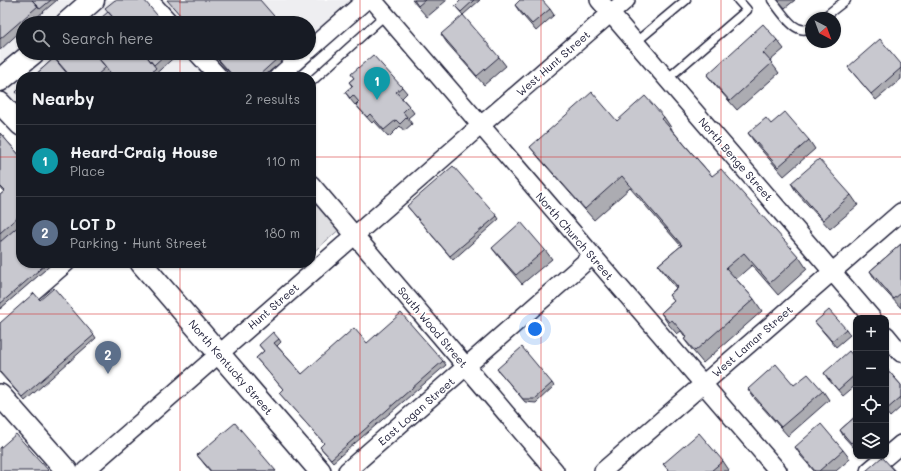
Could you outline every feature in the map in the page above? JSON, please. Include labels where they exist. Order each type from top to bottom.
[{"type":"main road","points":[[75,16],[93,0]]},
{"type":"main road","points":[[0,80],[24,60]]},
{"type":"street","points":[[149,0],[164,16]]},
{"type":"street","points":[[316,44],[366,0]]},
{"type":"street","name":"North Church Street","points":[[373,0],[592,256],[704,383],[778,471]]},
{"type":"street","name":"North Benge Street","points":[[599,0],[869,315]]},
{"type":"street","name":"West Hunt Street","points":[[480,126],[626,0]]},
{"type":"street","points":[[203,60],[214,72]]},
{"type":"street","points":[[284,72],[297,60]]},
{"type":"street","points":[[0,103],[16,120]]},
{"type":"street","name":"Hunt Street","points":[[85,471],[480,126]]},
{"type":"street","name":"South Wood Street","points":[[316,190],[555,471]]},
{"type":"street","name":"West Lamar Street","points":[[603,471],[901,212]]},
{"type":"street","name":"East Logan Street","points":[[347,471],[592,256]]},
{"type":"street","points":[[0,320],[60,268]]},
{"type":"street","name":"North Kentucky Street","points":[[145,268],[320,471]]},
{"type":"street","points":[[889,339],[901,353]]},
{"type":"street","points":[[0,395],[67,471]]},
{"type":"street","points":[[869,471],[901,444]]},
{"type":"lane","points":[[636,42],[686,0]]},
{"type":"lane","points":[[667,79],[747,10],[738,0]]},
{"type":"lane","points":[[772,0],[794,27],[800,31],[805,31]]},
{"type":"lane","points":[[831,12],[846,0]]},
{"type":"lane","points":[[316,77],[385,15]]},
{"type":"shaded area","points":[[0,0],[356,0],[316,35],[316,16],[16,16],[16,60],[287,60],[274,72],[16,72],[16,110],[0,92]]},
{"type":"shaded area","points":[[316,199],[341,228],[316,250]]},
{"type":"building","points":[[0,0],[32,0],[38,6],[26,16],[16,16],[16,25],[0,39]]},
{"type":"building","points":[[32,0],[51,0],[40,9]]},
{"type":"building","points":[[115,0],[144,0],[158,16],[112,16],[105,8]]},
{"type":"building","points":[[167,0],[260,0],[274,16],[181,16]]},
{"type":"building","points":[[414,0],[425,0],[418,6]]},
{"type":"building","points":[[461,0],[474,0],[461,12],[455,6]]},
{"type":"building","points":[[520,0],[542,0],[550,9],[532,24],[515,5]]},
{"type":"building","points":[[108,12],[112,16],[103,16]]},
{"type":"building","points":[[463,15],[499,57],[477,76],[441,34]]},
{"type":"building","points":[[763,24],[777,40],[763,53],[772,63],[730,101],[707,75]]},
{"type":"building","points":[[880,39],[901,64],[901,68],[871,94],[848,67]]},
{"type":"building","points":[[373,55],[402,87],[396,92],[409,106],[403,112],[407,117],[400,124],[396,120],[384,130],[370,114],[367,117],[356,105],[359,102],[353,95],[350,98],[345,92],[353,86],[349,82],[354,78],[351,74]]},
{"type":"building","points":[[52,60],[56,60],[66,72],[39,72]]},
{"type":"building","points":[[56,60],[100,60],[106,67],[100,72],[67,72]]},
{"type":"building","points":[[100,60],[150,60],[156,68],[152,72],[110,72]]},
{"type":"building","points":[[150,60],[159,60],[154,65]]},
{"type":"building","points":[[219,60],[276,60],[263,72],[230,72]]},
{"type":"building","points":[[592,92],[617,121],[645,96],[664,117],[662,119],[712,176],[721,169],[799,257],[770,283],[744,253],[726,268],[754,299],[695,351],[684,339],[687,337],[672,320],[669,322],[661,313],[674,301],[669,295],[678,287],[658,265],[682,245],[622,176],[585,209],[530,147]]},
{"type":"building","points":[[785,112],[809,140],[778,167],[748,133],[766,118],[771,124]]},
{"type":"building","points":[[0,133],[16,151],[16,219],[0,233],[0,195],[5,191],[0,186]]},
{"type":"building","points":[[819,159],[851,195],[823,220],[791,183]]},
{"type":"building","points":[[453,166],[497,216],[450,256],[407,206]]},
{"type":"building","points":[[521,222],[545,250],[516,275],[492,248]]},
{"type":"building","points":[[16,228],[16,268],[41,268],[0,304],[0,242]]},
{"type":"building","points":[[901,244],[901,293],[894,299],[870,271]]},
{"type":"building","points":[[54,288],[94,335],[22,397],[0,372],[0,323],[34,293],[40,300]]},
{"type":"building","points":[[829,310],[846,329],[832,341],[815,322]]},
{"type":"building","points":[[401,313],[443,361],[331,459],[320,447],[324,443],[279,393],[283,389],[256,358],[264,351],[259,345],[273,332],[279,339],[274,343],[302,374],[354,328],[367,343]]},
{"type":"building","points":[[522,347],[552,383],[534,399],[523,399],[497,369]]},
{"type":"building","points":[[849,351],[853,356],[853,377],[838,390],[824,373]]},
{"type":"building","points":[[776,364],[794,385],[808,374],[823,391],[781,427],[748,389]]},
{"type":"building","points":[[889,371],[901,385],[901,397],[889,407]]},
{"type":"building","points":[[853,419],[853,441],[851,443],[840,430]]},
{"type":"building","points":[[235,423],[276,471],[211,471],[197,455]]},
{"type":"building","points":[[821,424],[843,450],[819,471],[815,471],[795,447]]},
{"type":"building","points":[[699,433],[723,461],[711,471],[670,471],[663,464]]},
{"type":"building","points":[[16,434],[49,471],[0,471],[0,448]]},
{"type":"building","points":[[880,459],[884,459],[895,471],[866,471]]},
{"type":"place","name":"Heard-Craig House","points":[[377,100]]},
{"type":"place","name":"LOT D","points":[[108,374]]}]
